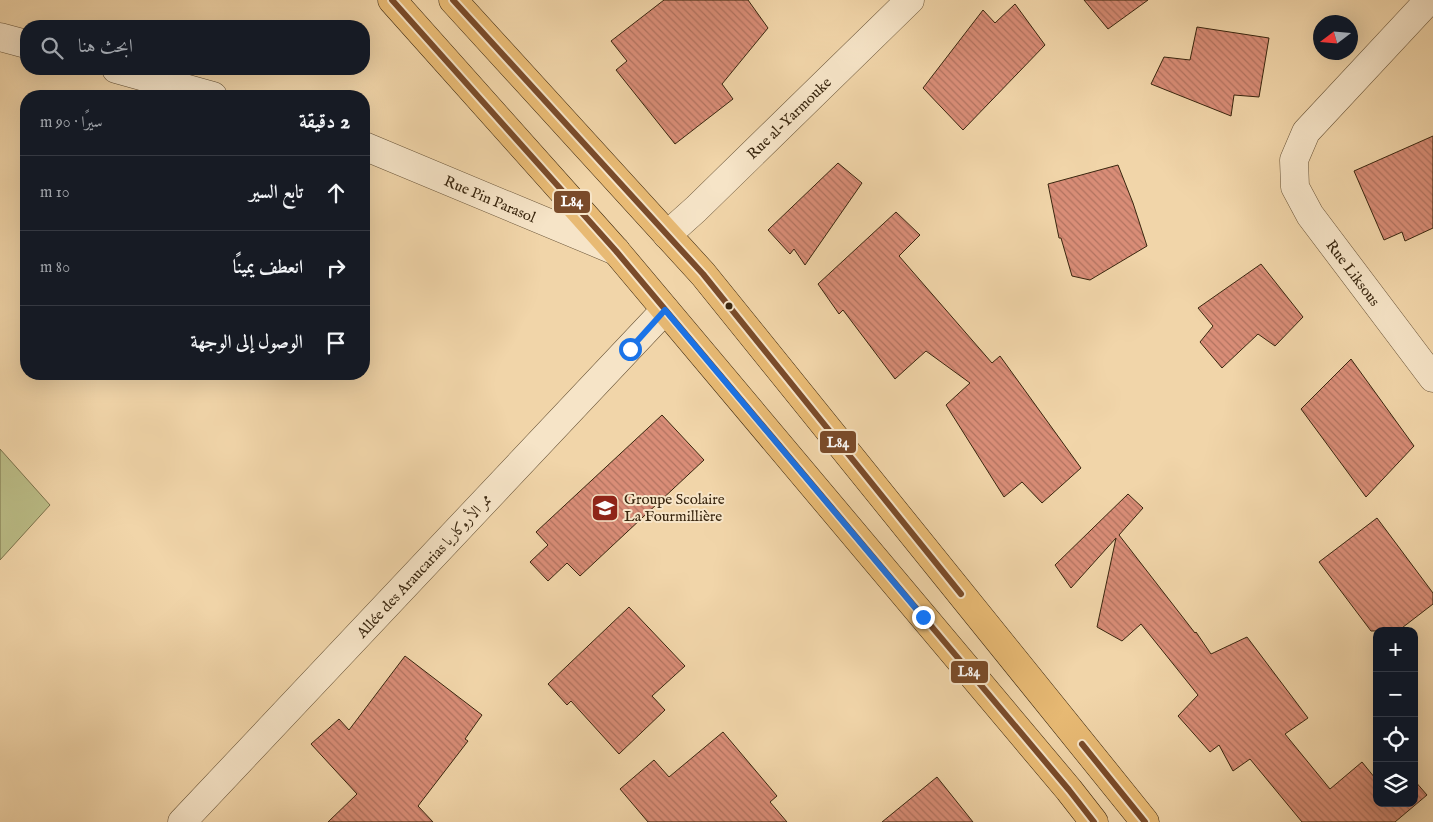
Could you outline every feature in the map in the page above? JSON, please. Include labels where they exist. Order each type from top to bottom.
[{"type":"main road","points":[[392,0],[616,251],[1094,822]]},
{"type":"main road","points":[[453,0],[708,281],[1145,822]]},
{"type":"street","name":"Rue al-Yarmouke","points":[[667,235],[910,0]]},
{"type":"street","name":"Rue Liksous","points":[[1429,0],[1306,132],[1294,160],[1295,187],[1310,215],[1433,378]]},
{"type":"street","points":[[0,37],[20,42]]},
{"type":"street","points":[[138,75],[191,90]]},
{"type":"street","name":"Rue Pin Parasol","points":[[370,148],[616,251]]},
{"type":"street","name":"Allée des Araucarias ممر الأروكاريا","points":[[182,822],[665,310]]},
{"type":"green space","points":[[0,449],[50,505],[0,560]]},
{"type":"building","points":[[664,0],[748,0],[768,28],[722,84],[733,99],[675,144],[616,70],[627,61],[611,41]]},
{"type":"building","points":[[1084,0],[1148,0],[1108,29]]},
{"type":"building","points":[[1015,4],[1045,45],[963,130],[923,88],[983,10],[995,23]]},
{"type":"building","points":[[1197,27],[1269,38],[1259,97],[1234,95],[1231,116],[1151,84],[1164,57],[1190,60]]},
{"type":"building","points":[[1433,136],[1433,228],[1405,241],[1402,232],[1384,240],[1354,171]]},
{"type":"building","points":[[838,163],[862,183],[805,265],[794,249],[790,254],[768,230]]},
{"type":"building","points":[[1118,165],[1147,246],[1090,280],[1072,276],[1061,238],[1059,238],[1048,184]]},
{"type":"building","points":[[896,212],[920,235],[899,256],[992,363],[1000,356],[1081,468],[1042,503],[1022,482],[1004,497],[946,405],[970,383],[926,351],[895,379],[843,310],[839,314],[818,284]]},
{"type":"building","points":[[1261,264],[1303,317],[1275,346],[1258,334],[1222,368],[1200,342],[1213,326],[1198,308]]},
{"type":"building","points":[[1351,359],[1414,446],[1366,497],[1301,409]]},
{"type":"building","points":[[662,415],[704,460],[580,576],[567,563],[548,581],[530,562],[548,545],[536,532]]},
{"type":"building","points":[[1128,494],[1143,508],[1119,535],[1196,632],[1211,654],[1247,637],[1308,718],[1285,734],[1330,789],[1362,762],[1373,776],[1373,807],[1413,807],[1395,822],[1302,822],[1250,759],[1233,771],[1219,745],[1210,752],[1178,716],[1198,695],[1141,624],[1122,641],[1097,627],[1116,538],[1071,588],[1055,565]]},
{"type":"building","points":[[1377,518],[1433,593],[1433,604],[1403,627],[1373,627],[1373,631],[1371,631],[1319,562]]},
{"type":"building","points":[[629,607],[685,666],[652,696],[665,710],[619,754],[571,701],[567,705],[548,684]]},
{"type":"building","points":[[405,656],[482,715],[465,739],[468,741],[418,806],[433,822],[328,822],[357,794],[311,744],[339,719],[349,730]]},
{"type":"building","points":[[723,732],[777,796],[770,802],[787,822],[648,822],[620,789],[654,760],[669,777]]},
{"type":"building","points":[[937,777],[973,822],[882,822]]},
{"type":"building","points":[[1418,785],[1427,795],[1418,803]]},
{"type":"transit line","name":"L84","points":[[392,0],[616,251],[1094,822]]},
{"type":"transit line","name":"L84","points":[[453,0],[703,274],[961,594]]},
{"type":"transit line","name":"L84","points":[[1082,744],[1145,822]]},
{"type":"place","name":"Groupe Scolaire La Fourmillière","points":[[605,508]]},
{"type":"route","points":[[630,349],[665,310],[923,617]]}]
